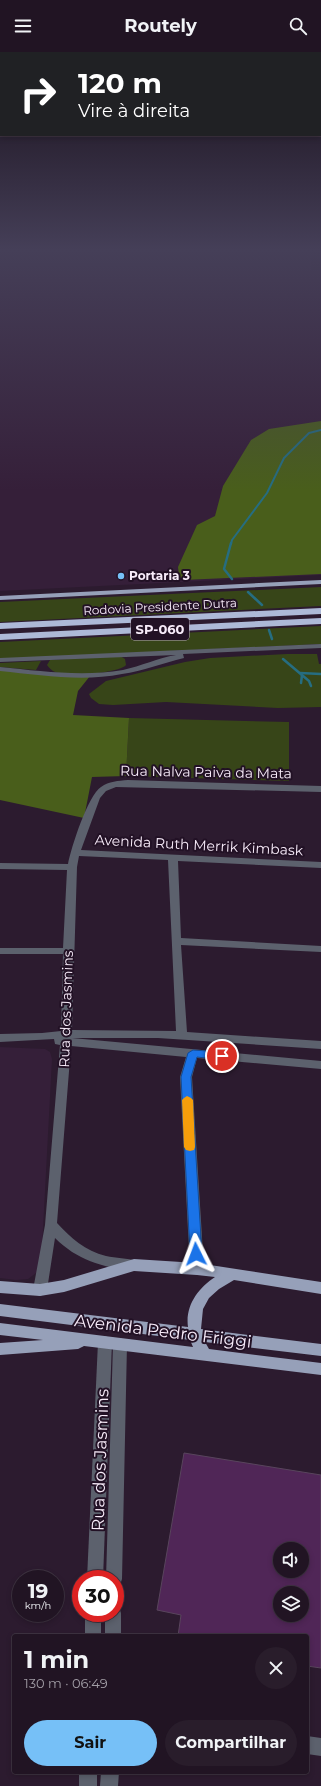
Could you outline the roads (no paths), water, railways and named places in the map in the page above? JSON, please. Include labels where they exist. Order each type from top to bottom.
[{"type":"highway","name":"Rodovia Presidente Dutra","points":[[0,626],[321,611]]},
{"type":"highway","name":"Rodovia Presidente Dutra","points":[[0,637],[321,622]]},
{"type":"main road","points":[[0,598],[321,582]]},
{"type":"main road","points":[[0,1287],[40,1290],[64,1286],[134,1265],[197,1269],[321,1288]]},
{"type":"main road","points":[[205,1355],[194,1334],[194,1316],[205,1293],[233,1274]]},
{"type":"main road","name":"Avenida Pedro Friggi","points":[[0,1310],[321,1350]]},
{"type":"main road","name":"Avenida Pedro Friggi","points":[[0,1329],[321,1369]]},
{"type":"main road","points":[[0,1349],[28,1348],[99,1341]]},
{"type":"street","points":[[0,660],[321,646]]},
{"type":"street","points":[[0,669],[43,674],[90,676],[123,672],[178,657],[221,650]]},
{"type":"street","points":[[123,654],[128,660],[128,666],[123,672]]},
{"type":"street","points":[[43,674],[41,670],[43,665],[50,658]]},
{"type":"street","name":"Rua Nalva Paiva da Mata","points":[[96,797],[103,789],[114,784],[128,783],[321,789]]},
{"type":"street","name":"Rua dos Jasmins","points":[[40,1290],[51,1225],[66,1038],[72,867],[75,853],[96,797]]},
{"type":"street","name":"Avenida Ruth Merrik Kimbask","points":[[75,853],[321,866]]},
{"type":"street","points":[[173,858],[176,941],[182,1035]]},
{"type":"street","points":[[0,866],[72,867]]},
{"type":"street","points":[[176,941],[321,948]]},
{"type":"street","points":[[0,950],[68,951]]},
{"type":"street","points":[[155,1050],[150,1044],[149,1040],[151,1036],[158,1034]]},
{"type":"street","points":[[0,1038],[66,1038],[158,1034],[321,1046]]},
{"type":"street","points":[[66,1038],[155,1050],[321,1065]]},
{"type":"street","points":[[193,1053],[186,1077],[197,1269]]},
{"type":"street","points":[[51,1225],[66,1242],[81,1252],[100,1261],[134,1265]]},
{"type":"street","name":"Rua dos Jasmins","points":[[95,1570],[99,1341]]},
{"type":"street","name":"Rua dos Jasmins","points":[[114,1570],[120,1344]]},
{"type":"street","points":[[92,1634],[93,1622]]},
{"type":"street","points":[[113,1622],[113,1634]]},
{"type":"street","points":[[309,1745],[321,1747]]},
{"type":"street","points":[[88,1774],[88,1786]]},
{"type":"street","points":[[109,1786],[110,1774]]},
{"type":"waterway","points":[[231,544],[232,540],[267,493],[284,458],[309,433],[321,430]]},
{"type":"waterway","points":[[231,543],[224,569],[232,579]]},
{"type":"waterway","points":[[248,592],[262,605]]},
{"type":"waterway","points":[[269,630],[272,639]]},
{"type":"waterway","points":[[283,659],[302,675]]},
{"type":"waterway","points":[[300,673],[321,674]]},
{"type":"waterway","points":[[301,683],[302,675]]},
{"type":"waterway","points":[[302,675],[309,681],[311,686]]},
{"type":"place","name":"Portaria 3","points":[[121,576]]}]
